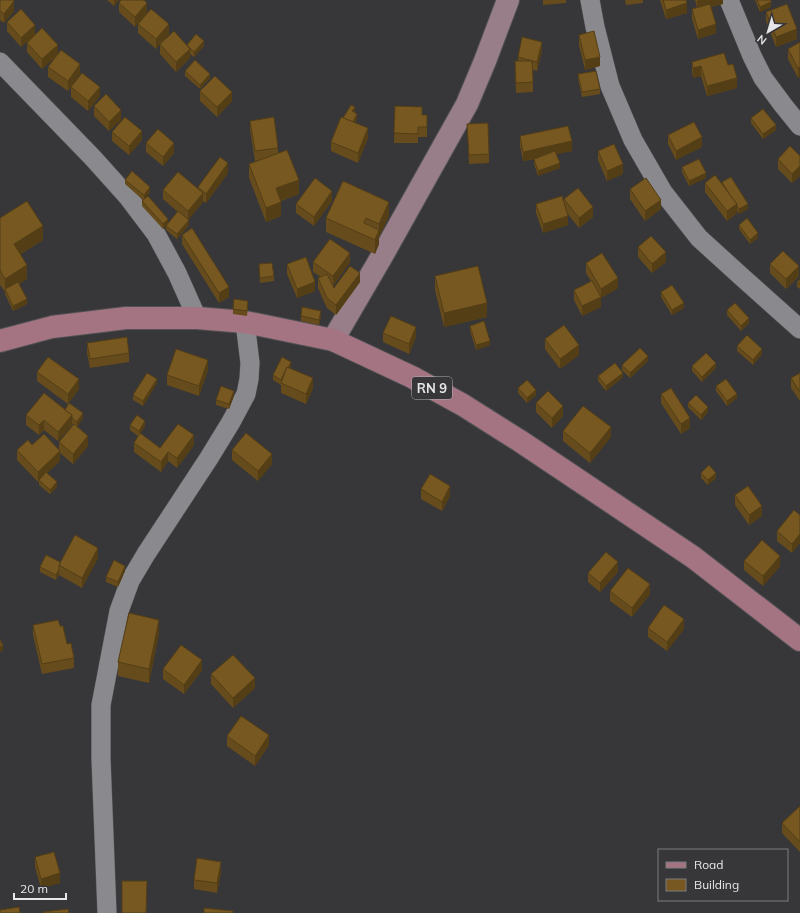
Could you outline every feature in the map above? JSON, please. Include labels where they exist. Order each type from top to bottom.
[{"type":"main road","name":"RN 9","points":[[0,341],[52,327],[126,318],[197,318],[245,322],[333,340],[412,377],[463,405],[520,441],[693,557],[800,640]]},
{"type":"street","points":[[333,340],[468,104],[508,0]]},
{"type":"street","points":[[590,0],[595,27],[610,86],[632,140],[663,192],[699,238],[800,329]]},
{"type":"street","points":[[730,0],[752,56],[763,78],[782,105],[800,126]]},
{"type":"street","points":[[0,62],[93,158],[133,204],[156,234],[177,273],[197,318]]},
{"type":"street","points":[[107,913],[100,705],[119,611],[134,574],[228,428],[246,394],[250,363],[245,322]]},
{"type":"building","points":[[0,0],[14,1],[4,14],[0,11]]},
{"type":"building","points":[[121,0],[144,0],[147,3],[135,17],[119,3]]},
{"type":"building","points":[[663,0],[686,0],[687,3],[666,10]]},
{"type":"building","points":[[757,0],[771,0],[771,2],[760,7]]},
{"type":"building","points":[[710,4],[716,24],[698,30],[692,9]]},
{"type":"building","points":[[787,4],[797,29],[776,37],[766,12]]},
{"type":"building","points":[[21,9],[35,25],[21,38],[7,22]]},
{"type":"building","points":[[151,9],[169,24],[156,39],[138,24]]},
{"type":"building","points":[[42,28],[58,45],[42,59],[27,43]]},
{"type":"building","points":[[174,31],[190,49],[176,62],[160,44]]},
{"type":"building","points":[[594,31],[600,57],[585,60],[579,35]]},
{"type":"building","points":[[196,34],[204,41],[194,52],[187,45]]},
{"type":"building","points":[[522,37],[542,42],[537,62],[518,57]]},
{"type":"building","points":[[800,42],[800,67],[798,68],[788,49]]},
{"type":"building","points":[[61,50],[80,64],[68,81],[48,67]]},
{"type":"building","points":[[724,53],[728,65],[733,64],[737,78],[707,86],[701,66],[693,68],[692,62]]},
{"type":"building","points":[[195,60],[210,74],[200,85],[185,71]]},
{"type":"building","points":[[515,61],[532,61],[533,82],[516,83]]},
{"type":"building","points":[[596,71],[600,89],[582,92],[578,74]]},
{"type":"building","points":[[82,73],[100,87],[88,101],[71,87]]},
{"type":"building","points":[[215,76],[232,92],[217,107],[200,91]]},
{"type":"building","points":[[106,94],[121,110],[109,122],[94,106]]},
{"type":"building","points":[[351,105],[355,107],[352,111],[357,114],[353,122],[343,118]]},
{"type":"building","points":[[395,106],[422,107],[422,115],[427,115],[427,127],[418,127],[418,134],[394,133]]},
{"type":"building","points":[[763,109],[776,125],[763,134],[751,118]]},
{"type":"building","points":[[125,117],[142,131],[129,146],[112,132]]},
{"type":"building","points":[[274,117],[278,148],[255,151],[250,121]]},
{"type":"building","points":[[341,117],[368,128],[358,153],[331,142]]},
{"type":"building","points":[[694,122],[702,137],[676,151],[668,135]]},
{"type":"building","points":[[488,123],[489,154],[469,155],[467,124]]},
{"type":"building","points":[[568,126],[572,141],[523,152],[520,136]]},
{"type":"building","points":[[158,129],[174,143],[163,157],[146,143]]},
{"type":"building","points":[[614,144],[623,164],[607,171],[598,151]]},
{"type":"building","points":[[790,146],[800,156],[800,166],[792,174],[778,159]]},
{"type":"building","points":[[287,150],[299,180],[276,188],[281,202],[266,208],[249,164]]},
{"type":"building","points":[[555,151],[560,163],[538,171],[534,159]]},
{"type":"building","points":[[220,157],[228,163],[206,194],[198,187]]},
{"type":"building","points":[[699,159],[706,173],[689,181],[682,167]]},
{"type":"building","points":[[132,171],[150,187],[144,195],[125,180]]},
{"type":"building","points":[[178,172],[203,193],[188,211],[163,190]]},
{"type":"building","points":[[715,175],[737,204],[727,211],[705,183]]},
{"type":"building","points":[[731,177],[748,204],[739,209],[722,182]]},
{"type":"building","points":[[315,178],[332,191],[314,217],[296,204]]},
{"type":"building","points":[[646,178],[661,200],[645,211],[630,189]]},
{"type":"building","points":[[343,181],[389,202],[379,224],[366,218],[364,223],[379,230],[375,240],[326,218]]},
{"type":"building","points":[[578,188],[593,207],[579,218],[564,199]]},
{"type":"building","points":[[148,196],[168,219],[163,224],[142,201]]},
{"type":"building","points":[[562,196],[568,216],[543,224],[536,204]]},
{"type":"building","points":[[27,201],[43,226],[14,244],[27,265],[5,279],[0,270],[0,218]]},
{"type":"building","points":[[178,211],[189,220],[177,234],[166,226]]},
{"type":"building","points":[[747,218],[758,233],[750,240],[739,225]]},
{"type":"building","points":[[192,228],[229,287],[219,293],[182,235]]},
{"type":"building","points":[[651,236],[666,252],[652,264],[638,247]]},
{"type":"building","points":[[330,239],[350,253],[333,276],[313,262]]},
{"type":"building","points":[[783,251],[799,266],[786,279],[770,264]]},
{"type":"building","points":[[602,253],[618,278],[601,289],[586,263]]},
{"type":"building","points":[[306,257],[315,282],[297,289],[287,264]]},
{"type":"building","points":[[272,263],[274,276],[260,278],[259,264]]},
{"type":"building","points":[[350,266],[360,273],[336,305],[327,298],[318,278],[327,274],[334,288]]},
{"type":"building","points":[[478,266],[487,303],[444,313],[435,276]]},
{"type":"building","points":[[592,281],[601,297],[582,306],[574,290]]},
{"type":"building","points":[[18,282],[27,299],[13,306],[5,289]]},
{"type":"building","points":[[672,285],[684,303],[672,310],[661,292]]},
{"type":"building","points":[[234,299],[248,301],[247,311],[233,309]]},
{"type":"building","points":[[735,303],[749,318],[741,326],[727,310]]},
{"type":"building","points":[[302,307],[321,311],[319,320],[301,316]]},
{"type":"building","points":[[391,316],[416,327],[409,344],[383,333]]},
{"type":"building","points":[[484,321],[490,341],[476,345],[470,326]]},
{"type":"building","points":[[564,325],[579,345],[560,359],[545,339]]},
{"type":"building","points":[[747,335],[762,349],[753,360],[737,346]]},
{"type":"building","points":[[127,337],[129,353],[90,359],[87,343]]},
{"type":"building","points":[[640,348],[648,356],[630,373],[622,365]]},
{"type":"building","points":[[176,349],[208,360],[199,386],[167,375]]},
{"type":"building","points":[[706,353],[716,363],[702,377],[692,366]]},
{"type":"building","points":[[48,357],[79,379],[68,394],[37,372]]},
{"type":"building","points":[[282,357],[291,362],[281,380],[273,375]]},
{"type":"building","points":[[615,363],[623,373],[606,386],[598,376]]},
{"type":"building","points":[[287,367],[313,378],[306,394],[281,383]]},
{"type":"building","points":[[147,373],[157,379],[143,401],[133,395]]},
{"type":"building","points":[[800,373],[800,392],[791,378]]},
{"type":"building","points":[[726,379],[737,394],[727,401],[716,386]]},
{"type":"building","points":[[527,380],[536,390],[527,398],[518,388]]},
{"type":"building","points":[[221,386],[234,391],[229,404],[216,400]]},
{"type":"building","points":[[671,388],[690,418],[681,424],[661,394]]},
{"type":"building","points":[[548,391],[563,406],[552,418],[536,403]]},
{"type":"building","points":[[44,393],[72,415],[58,432],[44,420],[39,425],[26,415]]},
{"type":"building","points":[[696,395],[708,407],[701,415],[688,403]]},
{"type":"building","points":[[69,403],[83,413],[77,422],[72,418],[72,415],[65,410]]},
{"type":"building","points":[[583,406],[611,427],[590,453],[563,431]]},
{"type":"building","points":[[137,415],[145,421],[139,431],[130,425]]},
{"type":"building","points":[[74,424],[88,436],[73,454],[59,442]]},
{"type":"building","points":[[178,424],[194,435],[177,458],[168,452],[161,462],[134,443],[140,433],[160,448]]},
{"type":"building","points":[[246,433],[272,454],[258,471],[232,450]]},
{"type":"building","points":[[44,434],[60,451],[38,472],[17,450],[28,440],[32,445]]},
{"type":"building","points":[[709,465],[716,473],[708,480],[701,473]]},
{"type":"building","points":[[46,472],[57,482],[50,490],[39,480]]},
{"type":"building","points":[[430,474],[450,486],[442,502],[421,489]]},
{"type":"building","points":[[748,486],[762,506],[749,515],[735,495]]},
{"type":"building","points":[[794,510],[800,515],[800,534],[792,544],[777,531]]},
{"type":"building","points":[[75,535],[98,548],[82,578],[59,565]]},
{"type":"building","points":[[762,540],[780,556],[763,576],[744,561]]},
{"type":"building","points":[[606,552],[618,562],[600,583],[588,573]]},
{"type":"building","points":[[46,555],[60,562],[56,575],[40,567]]},
{"type":"building","points":[[114,560],[125,566],[118,582],[106,577]]},
{"type":"building","points":[[628,568],[650,584],[632,608],[610,591]]},
{"type":"building","points":[[664,605],[684,619],[667,642],[648,628]]},
{"type":"building","points":[[129,613],[159,620],[149,669],[118,662]]},
{"type":"building","points":[[58,620],[60,626],[63,626],[67,644],[71,643],[74,658],[42,664],[33,625]]},
{"type":"building","points":[[0,639],[3,646],[0,647]]},
{"type":"building","points":[[181,645],[202,660],[184,685],[163,669]]},
{"type":"building","points":[[233,655],[255,678],[233,698],[211,674]]},
{"type":"building","points":[[241,716],[269,735],[255,756],[227,736]]},
{"type":"building","points":[[800,806],[800,842],[782,823]]},
{"type":"building","points":[[54,852],[60,873],[41,879],[35,857]]},
{"type":"building","points":[[197,858],[221,862],[217,883],[194,880]]},
{"type":"building","points":[[122,881],[147,881],[146,913],[122,913]]},
{"type":"building","points":[[19,907],[20,913],[0,913],[0,910]]},
{"type":"building","points":[[204,908],[233,911],[233,913],[204,913]]},
{"type":"building","points":[[68,909],[69,913],[43,913],[43,912]]}]
